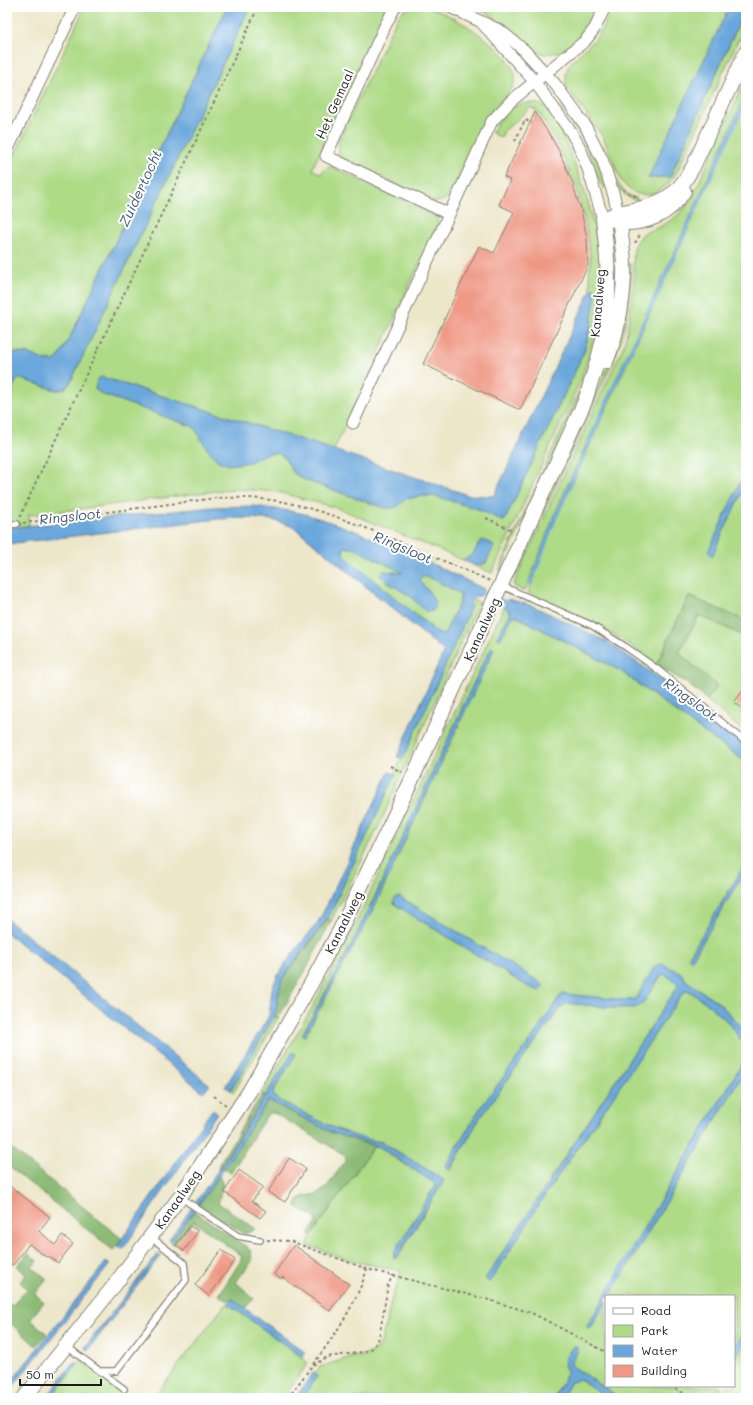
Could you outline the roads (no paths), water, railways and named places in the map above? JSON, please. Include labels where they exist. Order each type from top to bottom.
[{"type":"street","points":[[7,151],[75,7]]},
{"type":"street","name":"Het Gemaal","points":[[395,7],[326,156],[449,214]]},
{"type":"street","points":[[450,7],[501,31],[514,40],[545,72],[585,125],[602,159],[610,181],[619,218]]},
{"type":"street","points":[[353,423],[492,121],[503,108],[534,81],[585,41],[595,28],[605,7]]},
{"type":"street","points":[[481,22],[534,81],[571,132],[580,148],[588,169],[603,219],[619,218],[664,200],[676,191],[693,167],[746,52]]},
{"type":"street","name":"Kanaalweg","points":[[585,401],[596,386],[617,326],[624,274],[619,218]]},
{"type":"street","name":"Kanaalweg","points":[[24,1398],[110,1290],[150,1236],[185,1201],[308,989],[341,928],[491,606],[494,585],[523,535],[585,401],[601,348],[607,314],[609,282],[603,219]]},
{"type":"lane","points":[[7,525],[17,524]]},
{"type":"lane","points":[[494,585],[591,625],[626,647],[657,670],[746,742]]},
{"type":"lane","points":[[185,1201],[238,1236],[260,1240]]},
{"type":"lane","points":[[100,1371],[116,1371],[186,1280],[184,1263],[150,1236]]},
{"type":"lane","points":[[66,1345],[124,1389]]},
{"type":"water","points":[[227,7],[250,7],[70,383],[64,389],[56,390],[18,378],[7,398],[7,352],[29,354],[46,361],[54,361],[59,357],[72,333]]},
{"type":"water","points":[[729,7],[746,7],[670,177],[648,178]]},
{"type":"water","points":[[595,288],[593,313],[584,352],[505,520],[503,521],[478,509],[435,496],[420,496],[406,499],[394,508],[384,508],[302,479],[294,473],[284,457],[278,453],[265,454],[250,462],[228,465],[218,461],[208,450],[194,427],[101,394],[95,389],[97,379],[102,377],[334,450],[468,495],[494,496],[591,290]]},
{"type":"water","points":[[746,470],[746,484],[712,556],[708,552]]},
{"type":"water","points":[[254,506],[302,513],[331,522],[375,539],[484,589],[481,596],[475,596],[471,601],[468,614],[403,759],[397,757],[444,651],[294,527],[273,520],[249,518],[218,519],[7,544],[7,528],[212,507]],"holes":[[[345,547],[356,549],[402,572],[384,571],[380,575],[389,583],[410,596],[425,611],[432,612],[436,604],[430,593],[420,581],[422,576],[433,579],[458,593],[460,595],[460,601],[444,635],[439,634],[343,554]]]},
{"type":"water","points":[[482,540],[494,546],[486,563],[475,566],[463,560],[473,554]]},
{"type":"water","points":[[508,599],[533,606],[608,642],[651,672],[746,746],[746,762],[619,670],[516,616],[513,616],[499,639],[497,637],[511,612],[504,607]]},
{"type":"water","points":[[492,647],[494,649],[373,910],[305,1036],[303,1036],[302,1035],[351,945],[377,892],[482,665]]},
{"type":"water","points":[[389,772],[396,774],[329,916],[282,979],[274,1017],[231,1090],[225,1087],[269,1016],[272,989],[277,977],[323,913]]},
{"type":"water","points":[[746,863],[746,870],[691,961],[688,958]]},
{"type":"water","points":[[396,897],[405,900],[541,983],[543,986],[540,991],[527,986],[394,904]]},
{"type":"water","points":[[7,919],[210,1085],[203,1092],[7,933]]},
{"type":"water","points":[[660,964],[681,973],[685,980],[719,1003],[736,1021],[746,1035],[746,1049],[745,1045],[727,1021],[709,1005],[688,990],[682,994],[553,1183],[490,1282],[485,1279],[678,986],[677,982],[664,974],[660,977],[643,1003],[635,1008],[615,1008],[567,1003],[561,1007],[479,1119],[450,1170],[445,1167],[479,1110],[533,1037],[560,996],[563,994],[633,1000],[637,997],[654,967]]},
{"type":"water","points":[[293,1052],[296,1054],[273,1092],[274,1097],[326,1124],[355,1136],[382,1142],[444,1180],[397,1257],[394,1258],[394,1253],[435,1186],[434,1183],[380,1147],[331,1132],[270,1101],[268,1101],[219,1176],[171,1242],[169,1240],[222,1165]]},
{"type":"water","points":[[746,1057],[746,1069],[611,1295],[605,1295]]},
{"type":"water","points":[[212,1110],[217,1113],[123,1249],[117,1246]]},
{"type":"water","points":[[158,1254],[161,1255],[88,1350],[86,1349],[85,1347]]},
{"type":"water","points":[[106,1262],[110,1264],[7,1394],[7,1387]]},
{"type":"water","points":[[605,1295],[605,1304],[591,1328],[588,1328],[587,1326]]},
{"type":"water","points":[[232,1299],[306,1353],[302,1357],[228,1304]]},
{"type":"water","points":[[746,1326],[746,1339],[735,1360],[735,1348]]},
{"type":"water","points":[[574,1345],[579,1349],[571,1363],[572,1366],[620,1398],[609,1398],[579,1379],[570,1383],[562,1398],[554,1398],[566,1376],[567,1372],[564,1365],[565,1361]]},
{"type":"water","points":[[74,1362],[77,1364],[50,1398],[46,1398]]},
{"type":"water","points":[[313,1373],[317,1376],[302,1398],[295,1398]]},
{"type":"waterway","points":[[531,583],[555,519],[607,402],[746,100]]},
{"type":"waterway","name":"Ringsloot","points":[[479,591],[491,596]]},
{"type":"waterway","name":"Ringsloot","points":[[497,598],[510,604]]},
{"type":"water label","name":"Zuidertocht","points":[[140,188]]}]
